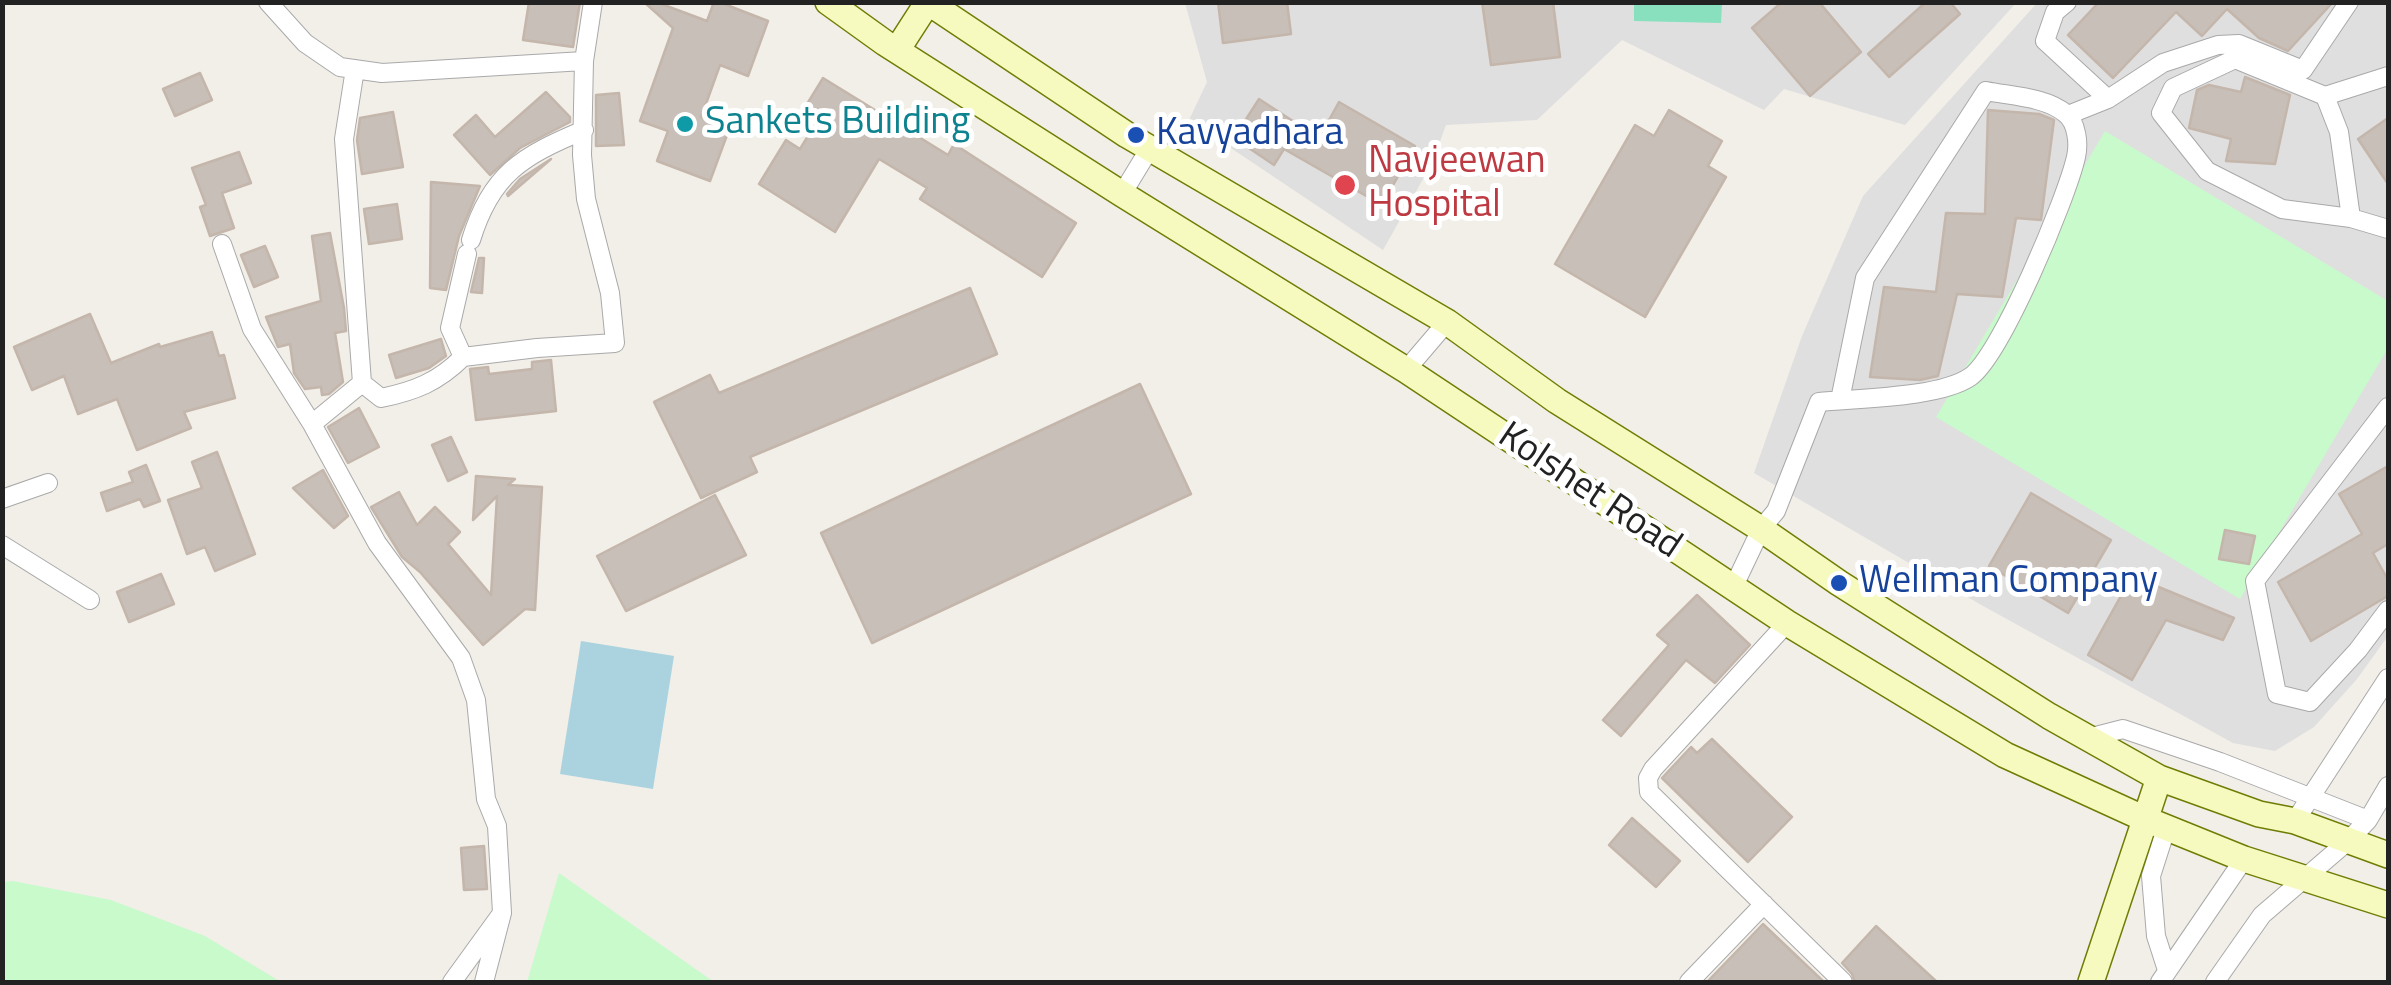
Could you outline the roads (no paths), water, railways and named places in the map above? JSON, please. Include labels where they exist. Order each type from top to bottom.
[{"type":"street","points":[[268,2],[305,43],[340,67],[356,70],[424,72],[584,61]]},
{"type":"street","points":[[356,70],[344,139],[362,383],[381,398],[416,391],[446,375],[463,357],[614,343],[610,293],[586,199],[582,155],[584,61],[593,2]]},
{"type":"street","name":"Kolshet Road","points":[[828,2],[1122,194],[1406,370],[1787,623],[2004,755],[2244,859],[2388,905]]},
{"type":"street","points":[[897,50],[928,2]]},
{"type":"street","name":"Kolshet Road","points":[[928,2],[1150,148],[1447,322],[1557,402],[1762,529],[1839,584],[2088,738],[2160,778],[2388,854]]},
{"type":"street","points":[[2067,2],[2055,12],[2045,41],[2108,99]]},
{"type":"street","points":[[2068,115],[2108,99],[2164,63],[2218,45],[2239,44],[2304,70],[2350,2]]},
{"type":"street","points":[[2388,76],[2325,96],[2235,59],[2173,88],[2162,113],[2207,171],[2282,208],[2388,228]]},
{"type":"street","points":[[1733,588],[1762,529],[1776,511],[1819,402],[1840,400],[1941,389],[1971,376],[1991,354],[2049,236],[2076,155],[2077,134],[2068,115],[2048,104],[1986,91],[1865,278],[1840,400]]},
{"type":"street","points":[[2325,96],[2339,132],[2350,218]]},
{"type":"street","points":[[463,357],[450,328],[480,210],[505,172],[550,144],[584,130]]},
{"type":"street","points":[[1122,194],[1150,148]]},
{"type":"street","points":[[222,244],[252,329],[312,424],[377,543],[461,658],[476,700],[486,799],[497,826],[502,914],[484,982]]},
{"type":"street","points":[[1406,370],[1447,322]]},
{"type":"street","points":[[312,424],[362,383]]},
{"type":"street","points":[[2388,408],[2255,581],[2277,694],[2310,702],[2388,610]]},
{"type":"street","points":[[2,499],[48,483]]},
{"type":"street","points":[[2,544],[90,600]]},
{"type":"street","points":[[1787,623],[1648,778],[1649,792],[1842,982]]},
{"type":"street","points":[[2295,821],[2388,678]]},
{"type":"street","points":[[2088,738],[2123,729],[2368,820]]},
{"type":"street","points":[[2164,976],[2151,876],[2160,778],[2172,746]]},
{"type":"street","points":[[2215,982],[2262,915],[2348,841],[2368,820],[2388,786]]},
{"type":"street","points":[[2092,982],[2156,824]]},
{"type":"street","points":[[2164,976],[2244,859]]},
{"type":"street","points":[[1689,982],[1764,904]]},
{"type":"street","points":[[452,982],[502,914]]},
{"type":"water","points":[[581,641],[674,656],[653,789],[560,774]]},
{"type":"place","name":"Sankets Building","points":[[685,124]]},
{"type":"place","name":"Kavyadhara","points":[[1136,135]]},
{"type":"place","name":"Navjeewan Hospital","points":[[1345,185]]},
{"type":"place","name":"Wellman Company","points":[[1839,583]]}]
